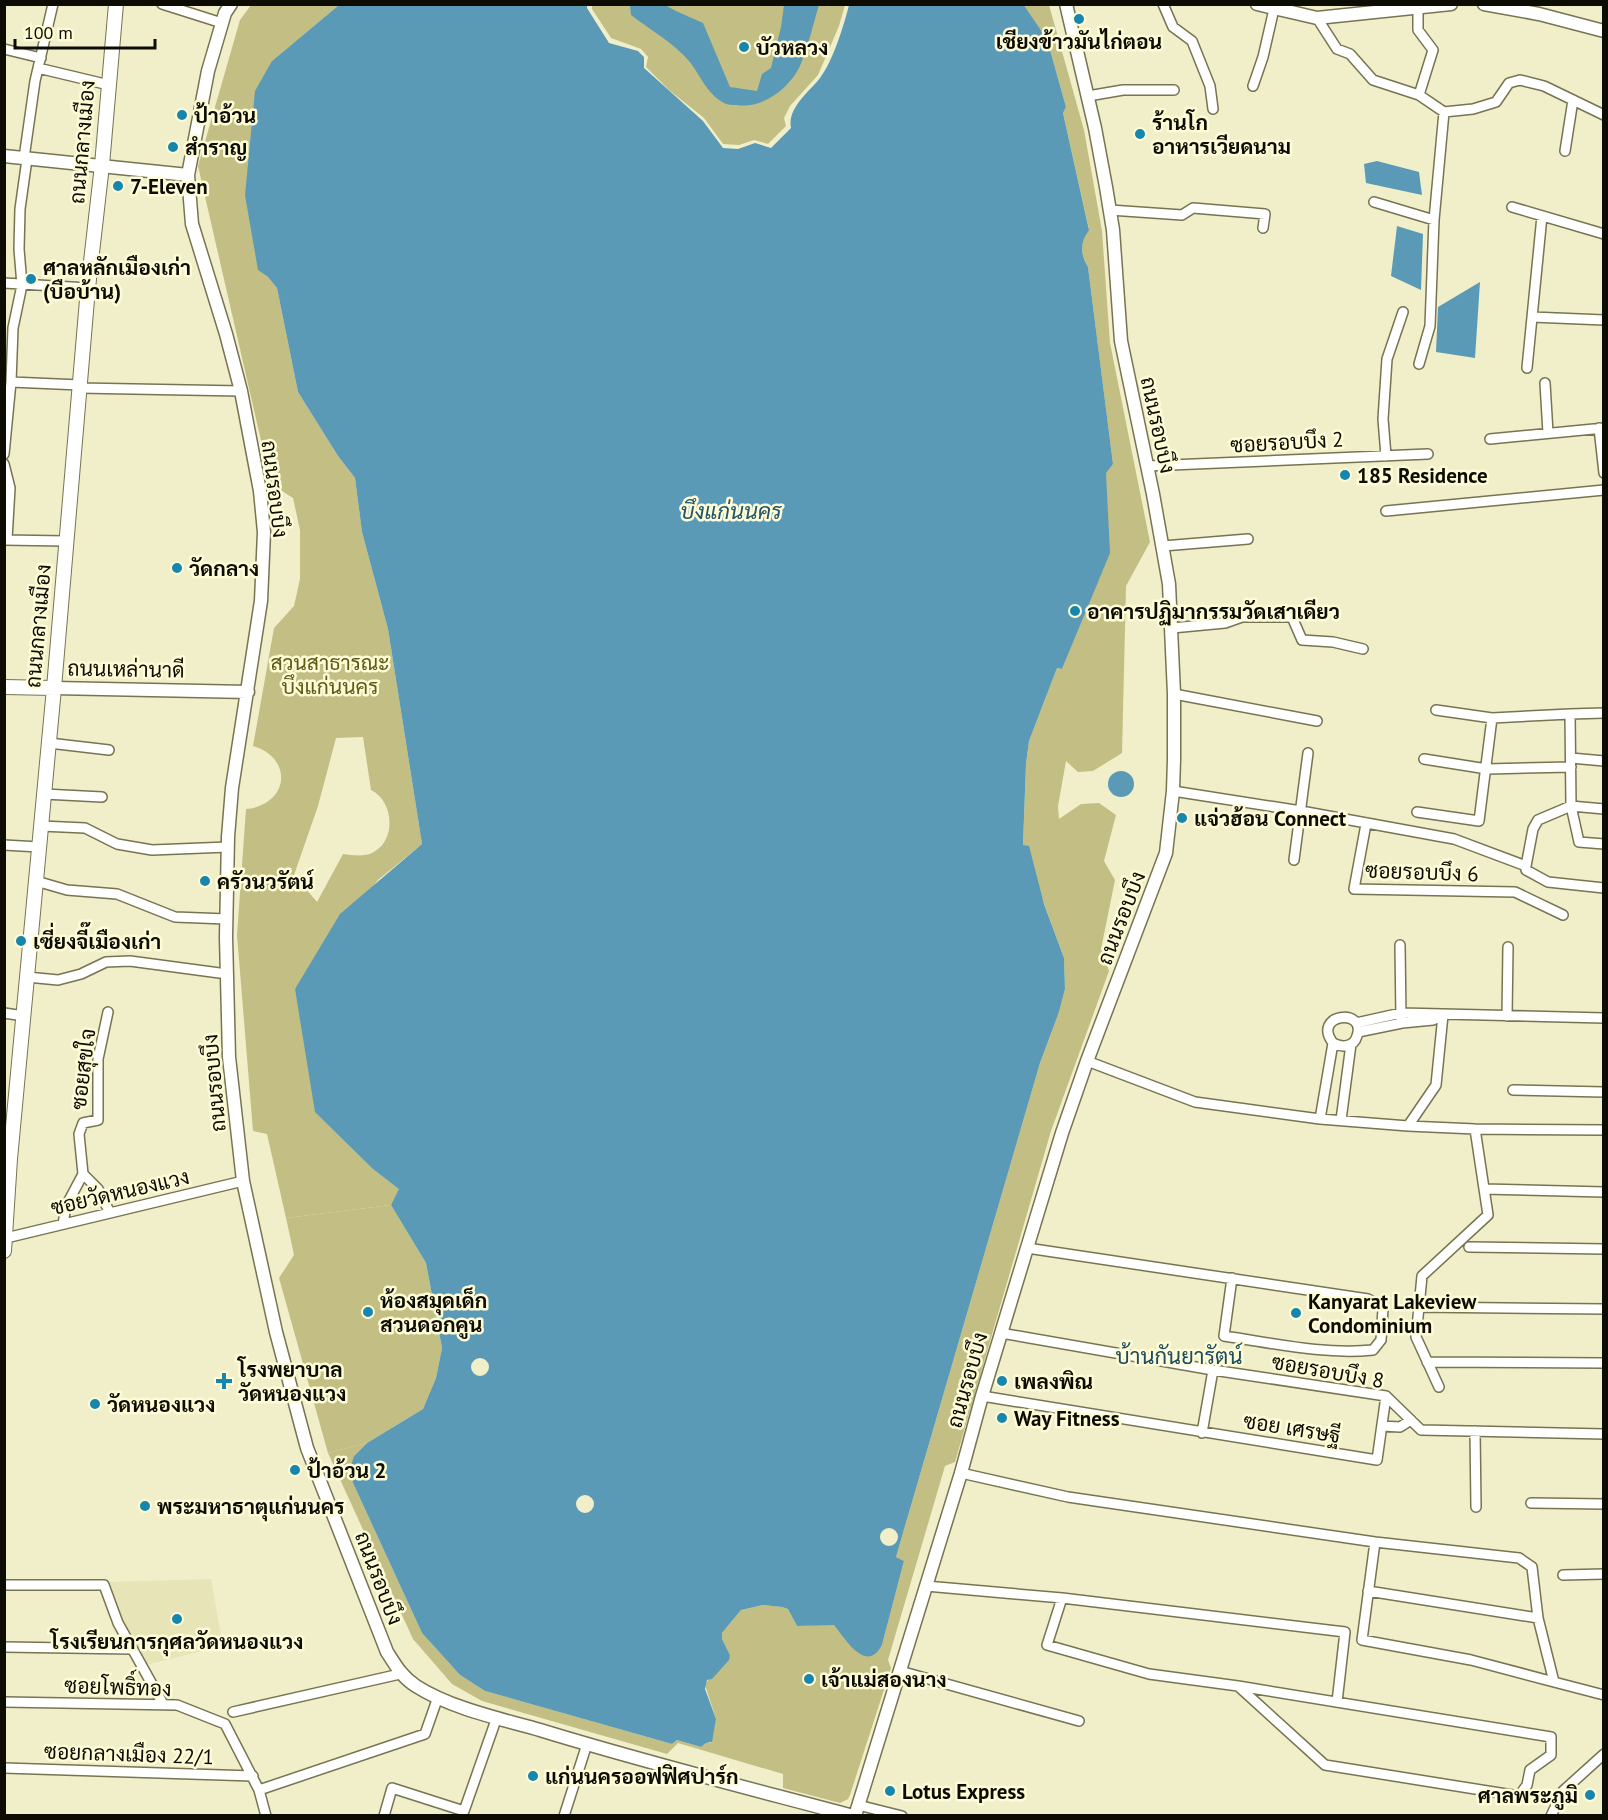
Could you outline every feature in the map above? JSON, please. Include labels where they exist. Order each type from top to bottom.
[{"type":"main road","name":"ถนนกลางเมือง","points":[[5,1244],[7,1159],[24,1016],[88,288],[102,165],[116,4]]},
{"type":"main road","name":"ถนนเหล่านาดี","points":[[4,687],[54,688]]},
{"type":"street","points":[[4,454],[13,328],[22,285],[19,249],[20,209],[38,68],[53,4]]},
{"type":"street","points":[[162,4],[222,22]]},
{"type":"street","name":"ถนนรอบบึง","points":[[231,4],[225,13],[208,71],[188,175],[192,224],[241,391],[260,491],[264,532],[261,601],[232,788],[228,847],[226,919],[229,1058],[243,1181],[276,1332],[307,1448],[387,1652],[400,1674],[417,1686],[479,1713],[587,1744],[855,1812],[961,1473],[1062,1133],[1166,853],[1173,791],[1174,694],[1169,584],[1121,341],[1110,210],[1088,96],[1066,4]]},
{"type":"street","points":[[1163,4],[1173,27],[1192,41],[1210,86],[1213,109]]},
{"type":"street","points":[[1257,4],[1317,18],[1451,4]]},
{"type":"street","points":[[1484,4],[1541,9],[1604,31]]},
{"type":"street","points":[[1253,86],[1263,57],[1274,9]]},
{"type":"street","points":[[1418,9],[1418,30],[1433,50],[1419,95]]},
{"type":"street","points":[[1317,18],[1337,49],[1350,54],[1373,80],[1419,95],[1444,112],[1473,109],[1496,102],[1509,82],[1520,80],[1544,86],[1604,114]]},
{"type":"street","points":[[4,49],[41,58]]},
{"type":"street","points":[[38,68],[109,85]]},
{"type":"street","points":[[1088,96],[1123,90],[1174,90]]},
{"type":"street","points":[[1565,151],[1573,100]]},
{"type":"street","points":[[1419,364],[1430,326],[1434,220],[1444,112]]},
{"type":"street","points":[[4,156],[188,175]]},
{"type":"street","points":[[1374,202],[1434,220]]},
{"type":"street","points":[[1512,207],[1604,234]]},
{"type":"street","points":[[1110,210],[1182,215],[1194,208],[1265,214],[1263,228]]},
{"type":"street","points":[[1527,368],[1542,216]]},
{"type":"street","points":[[4,283],[88,288]]},
{"type":"street","points":[[1386,456],[1383,419],[1387,359],[1403,312]]},
{"type":"street","points":[[1532,318],[1604,320]]},
{"type":"street","points":[[1545,383],[1548,433]]},
{"type":"street","points":[[9,389],[80,386],[241,391]]},
{"type":"street","points":[[1490,439],[1601,428],[1604,473]]},
{"type":"street","name":"ซอยรอบบึง 2","points":[[1147,466],[1428,454]]},
{"type":"street","points":[[4,464],[10,488],[6,539],[65,541]]},
{"type":"street","points":[[1386,511],[1604,490]]},
{"type":"street","points":[[1162,546],[1248,539]]},
{"type":"street","points":[[1172,628],[1225,623],[1242,617],[1292,617],[1302,640],[1333,642],[1363,649]]},
{"type":"street","name":"ถนนเหล่านาดี","points":[[54,688],[248,692]]},
{"type":"street","points":[[1174,694],[1317,721]]},
{"type":"street","points":[[1436,710],[1492,718],[1604,713]]},
{"type":"street","points":[[1570,714],[1571,806],[1579,842],[1604,844]]},
{"type":"street","points":[[1417,812],[1479,821],[1492,718]]},
{"type":"street","points":[[49,743],[109,750]]},
{"type":"street","points":[[1294,860],[1308,753]]},
{"type":"street","points":[[1424,759],[1487,769],[1604,761]]},
{"type":"street","points":[[1173,791],[1455,839],[1526,866]]},
{"type":"street","points":[[44,794],[102,797]]},
{"type":"street","points":[[1604,809],[1571,806],[1538,820],[1533,829],[1526,866],[1526,870],[1548,882],[1604,888]]},
{"type":"street","name":"ซอยรอบบึง 6","points":[[1366,824],[1354,889],[1515,892],[1563,915]]},
{"type":"street","points":[[41,826],[85,828],[117,844],[152,850],[228,847]]},
{"type":"street","points":[[4,845],[39,847]]},
{"type":"street","points":[[36,881],[67,890],[117,894],[175,917],[226,919]]},
{"type":"street","points":[[1400,945],[1401,1018]]},
{"type":"street","points":[[1507,1016],[1508,947]]},
{"type":"street","points":[[27,977],[58,980],[81,974],[106,962],[130,961],[227,974]]},
{"type":"street","name":"ซอยสุขใจ","points":[[83,1174],[79,1134],[83,1123],[98,1120],[98,1059],[108,1012]]},
{"type":"street","points":[[4,1013],[24,1016]]},
{"type":"street","points":[[1408,1126],[1436,1085],[1443,1015]]},
{"type":"street","points":[[1357,1027],[1401,1018],[1433,1020],[1443,1015],[1604,1018]]},
{"type":"street","points":[[1320,1119],[1333,1043],[1328,1029],[1333,1020],[1342,1016],[1347,1017],[1357,1027]]},
{"type":"street","points":[[1333,1043],[1341,1046],[1351,1044],[1355,1041],[1357,1027]]},
{"type":"street","points":[[1341,1120],[1351,1044]]},
{"type":"street","points":[[1087,1061],[1195,1102],[1320,1119],[1475,1129],[1604,1130]]},
{"type":"street","points":[[1513,1090],[1604,1092]]},
{"type":"street","points":[[1439,1387],[1416,1337],[1422,1276],[1488,1215],[1475,1129]]},
{"type":"street","points":[[63,1224],[66,1206],[83,1174],[98,1190],[110,1213]]},
{"type":"street","name":"ซอยวัดหนองแวง","points":[[5,1244],[63,1224],[243,1181]]},
{"type":"street","points":[[1484,1189],[1604,1192]]},
{"type":"street","points":[[1469,1247],[1604,1249]]},
{"type":"street","points":[[1027,1248],[1232,1278],[1373,1301],[1383,1309],[1381,1341],[1373,1350],[1355,1352],[1224,1336],[1232,1278]]},
{"type":"street","points":[[1419,1307],[1604,1309]]},
{"type":"street","name":"ซอยรอบบึง 8","points":[[1001,1333],[1213,1370],[1386,1396],[1421,1430],[1604,1434]]},
{"type":"street","points":[[1427,1362],[1604,1363]]},
{"type":"street","points":[[1202,1433],[1213,1370]]},
{"type":"street","name":"ซอย เศรษฐี","points":[[982,1396],[1377,1460],[1382,1426]]},
{"type":"street","points":[[1386,1396],[1382,1426],[1400,1427],[1411,1420]]},
{"type":"street","points":[[1476,1431],[1476,1507]]},
{"type":"street","points":[[961,1473],[1068,1497],[1375,1542],[1519,1558],[1532,1567],[1538,1618],[1554,1682]]},
{"type":"street","points":[[1531,1503],[1604,1504]]},
{"type":"street","points":[[1375,1542],[1362,1640],[1471,1660],[1604,1695]]},
{"type":"street","points":[[1563,1575],[1604,1574]]},
{"type":"street","points":[[4,1585],[104,1586],[118,1623],[163,1704]]},
{"type":"street","points":[[926,1586],[1062,1598],[1345,1632],[1336,1702]]},
{"type":"street","points":[[1368,1591],[1538,1618]]},
{"type":"street","points":[[1062,1598],[1047,1645],[1149,1674],[1238,1686],[1551,1737],[1551,1755],[1530,1770],[1527,1785],[1518,1796],[1325,1765],[1238,1686]]},
{"type":"street","points":[[4,1647],[132,1649]]},
{"type":"street","points":[[900,1671],[1078,1721]]},
{"type":"street","points":[[233,1712],[400,1674]]},
{"type":"street","points":[[259,1790],[425,1734],[438,1697]]},
{"type":"street","name":"ซอยโพธิ์ทอง","points":[[4,1702],[177,1705],[225,1724],[253,1776],[266,1815]]},
{"type":"street","points":[[384,1815],[393,1788],[463,1813],[497,1718]]},
{"type":"street","points":[[564,1815],[587,1744]]},
{"type":"street","points":[[1551,1815],[1563,1791],[1604,1754]]},
{"type":"street","name":"ซอยกลางเมือง 22/1","points":[[4,1768],[253,1776]]},
{"type":"street","points":[[855,1812],[902,1815]]},
{"type":"shaded area","points":[[391,1205],[426,1263],[442,1348],[436,1378],[423,1409],[367,1443],[328,1453],[279,1278],[294,1255],[286,1218]]},
{"type":"shaded area","points":[[211,1579],[223,1646],[146,1665],[122,1623],[106,1582]]},
{"type":"green space","points":[[592,4],[845,5],[839,26],[818,75],[790,106],[784,118],[786,126],[768,144],[754,140],[739,145],[723,144],[704,118],[669,90],[646,67],[648,57],[641,49],[611,38],[592,9]]},
{"type":"green space","name":"สวนสาธารณะ บึงแก่นนคร","points":[[251,5],[339,5],[272,61],[267,276],[277,288],[298,392],[338,456],[355,478],[362,532],[388,629],[422,844],[378,880],[295,989],[299,1008],[373,1169],[400,1189],[391,1205],[286,1218],[267,1134],[253,1131],[237,935],[246,809],[260,806],[271,799],[278,790],[281,780],[280,770],[275,760],[266,752],[253,746],[274,628],[294,606],[300,579],[300,530],[293,498],[271,484],[198,166],[240,20]],"holes":[[[363,737],[371,790],[379,795],[388,812],[389,831],[386,840],[369,854],[343,854],[317,902],[294,875],[318,806],[336,738]]]},
{"type":"green space","points":[[1023,5],[1049,5],[1084,130],[1102,231],[1110,343],[1150,542],[1126,586],[1122,753],[1093,771],[1078,772],[1066,761],[1058,806],[1059,819],[1081,804],[1099,803],[1116,815],[1104,861],[1115,880],[1101,949],[1109,971],[1051,1131],[955,1462],[945,1466],[888,1660],[891,1668],[850,1795],[848,1799],[840,1803],[783,1788],[783,1774],[678,1743],[667,1754],[482,1701],[452,1684],[413,1639],[328,1453],[367,1443],[354,1456],[353,1483],[422,1633],[460,1675],[485,1691],[672,1744],[677,1740],[701,1747],[706,1743],[711,1743],[716,1719],[705,1685],[730,1655],[722,1639],[722,1633],[741,1610],[763,1605],[782,1607],[788,1609],[797,1626],[834,1624],[878,1651],[882,1645],[904,1561],[896,1557],[1040,1063],[1065,989],[1064,958],[1023,846],[1026,765],[1029,741],[1057,668],[1062,669],[1109,553],[1105,473],[1113,464],[1088,267],[1082,253],[1084,239],[1089,229],[1063,113],[1066,107],[1047,39]]},
{"type":"water","name":"บึงแก่นนคร","points":[[1023,4],[1047,39],[1066,107],[1063,113],[1089,230],[1084,239],[1082,253],[1088,267],[1113,464],[1106,473],[1110,553],[1062,669],[1057,668],[1029,741],[1026,764],[1023,845],[1029,846],[1044,904],[1064,958],[1065,989],[1040,1063],[896,1557],[904,1561],[882,1645],[876,1653],[869,1656],[863,1655],[850,1645],[834,1625],[797,1626],[788,1609],[782,1607],[763,1605],[741,1610],[722,1633],[722,1639],[730,1655],[729,1660],[712,1679],[707,1680],[705,1689],[716,1719],[712,1742],[701,1747],[677,1740],[672,1744],[485,1691],[460,1675],[422,1633],[353,1483],[350,1469],[354,1456],[367,1443],[423,1409],[436,1378],[442,1348],[426,1263],[391,1205],[399,1189],[373,1169],[315,1112],[295,989],[340,914],[422,844],[388,629],[362,532],[355,478],[338,456],[298,392],[277,288],[267,276],[258,270],[245,195],[255,91],[272,61],[339,5],[587,5],[609,43],[638,51],[644,57],[644,68],[703,121],[723,148],[738,149],[755,143],[771,148],[791,128],[792,114],[796,107],[825,71],[849,5]]},
{"type":"water","points":[[630,5],[665,5],[703,23],[730,87],[757,91],[762,74],[771,68],[784,5],[819,5],[806,51],[795,74],[774,96],[756,104],[746,105],[727,104],[718,99],[683,54],[631,15]]},
{"type":"water","points":[[1377,161],[1419,172],[1422,195],[1366,183],[1364,164]]},
{"type":"water","points":[[1397,226],[1423,234],[1421,290],[1391,276]]},
{"type":"water","points":[[1480,282],[1475,358],[1436,352],[1438,307]]},
{"type":"water","points":[[1121,771],[1130,775],[1134,784],[1130,793],[1121,797],[1112,793],[1108,784],[1112,775]]},
{"type":"pier","points":[[476,1358],[484,1358],[489,1363],[487,1374],[476,1376],[471,1371],[471,1363]]},
{"type":"pier","points":[[585,1495],[591,1498],[594,1504],[591,1510],[585,1513],[579,1510],[576,1504],[579,1498]]},
{"type":"pier","points":[[889,1528],[895,1531],[898,1537],[895,1543],[889,1546],[883,1543],[880,1537],[883,1531]]},
{"type":"place","name":"เชียงข้าวมันไก่ตอน","points":[[1079,19]]},
{"type":"place","name":"บัวหลวง","points":[[744,47]]},
{"type":"place","name":"ป้าอ้วน","points":[[182,115]]},
{"type":"place","name":"ร้านโก อาหารเวียดนาม","points":[[1140,134]]},
{"type":"place","name":"สำราญ","points":[[173,147]]},
{"type":"place","name":"7-Eleven","points":[[118,186]]},
{"type":"place","name":"ศาลหลักเมืองเก่า (บือบ้าน)","points":[[31,279]]},
{"type":"place","name":"185 Residence","points":[[1345,475]]},
{"type":"place","name":"วัดกลาง","points":[[177,568]]},
{"type":"place","name":"อาคารปฏิมากรรมวัดเสาเดียว","points":[[1075,611]]},
{"type":"place","name":"แจ่วฮ้อน Connect","points":[[1182,818]]},
{"type":"place","name":"ครัวนวรัตน์","points":[[205,881]]},
{"type":"place","name":"เซี่ยงจี๊เมืองเก่า","points":[[21,941]]},
{"type":"place","name":"ห้องสมุดเด็ก สวนดอกคูน","points":[[368,1312]]},
{"type":"place","name":"Kanyarat Lakeview Condominium","points":[[1296,1313]]},
{"type":"place","name":"โรงพยาบาล วัดหนองแวง","points":[[224,1381]]},
{"type":"place","name":"เพลงพิณ","points":[[1002,1381]]},
{"type":"place","name":"วัดหนองแวง","points":[[95,1404]]},
{"type":"place","name":"Way Fitness","points":[[1002,1418]]},
{"type":"place","name":"ป้าอ้วน 2","points":[[295,1470]]},
{"type":"place","name":"พระมหาธาตุแก่นนคร","points":[[145,1506]]},
{"type":"place","name":"โรงเรียนการกุศลวัดหนองแวง","points":[[177,1619]]},
{"type":"place","name":"เจ้าแม่สองนาง","points":[[809,1679]]},
{"type":"place","name":"แก่นนครออฟฟิศปาร์ก","points":[[533,1776]]},
{"type":"place","name":"Lotus Express","points":[[890,1791]]},
{"type":"place","name":"ศาลพระภูมิ","points":[[1590,1795]]},
{"type":"district","name":"บ้านกันยารัตน์","points":[[1179,1356]]}]
